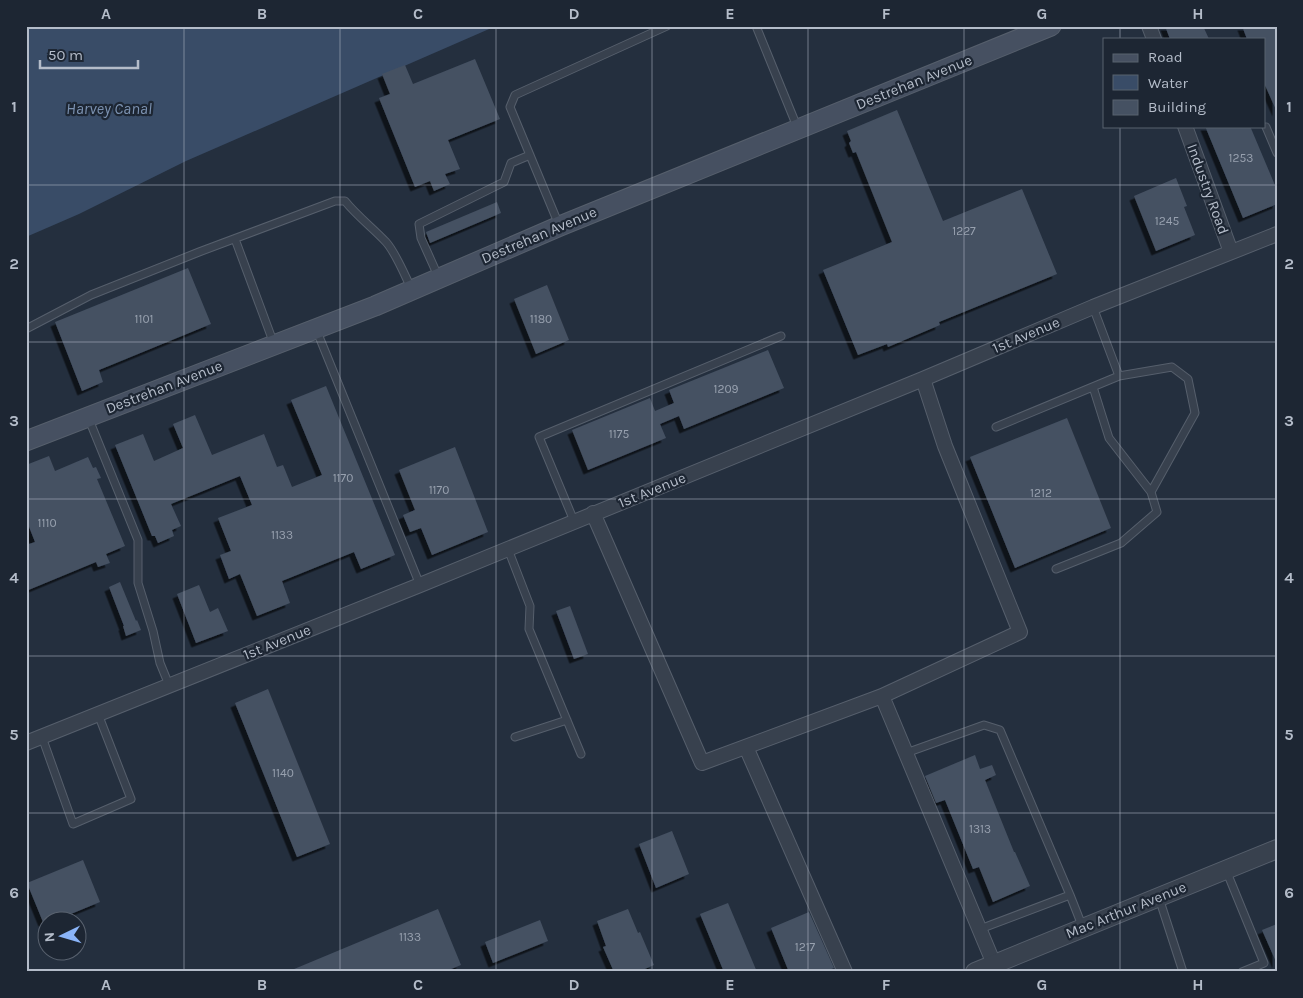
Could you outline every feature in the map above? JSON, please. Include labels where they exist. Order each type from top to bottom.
[{"type":"main road","name":"Destrehan Avenue","points":[[26,441],[412,290],[560,226],[1050,26]]},
{"type":"street","points":[[1149,26],[1154,38]]},
{"type":"street","name":"Industry Road","points":[[1186,128],[1231,252]]},
{"type":"street","name":"1st Avenue","points":[[26,743],[420,585],[1277,234]]},
{"type":"street","points":[[593,513],[702,763],[882,696],[1020,632],[945,446],[922,379]]},
{"type":"street","points":[[882,696],[994,964]]},
{"type":"street","points":[[746,747],[846,972]]},
{"type":"street","name":"Mac Arthur Avenue","points":[[975,972],[1277,849]]},
{"type":"lane","points":[[560,226],[510,106],[515,95],[667,26]]},
{"type":"lane","points":[[756,26],[798,129]]},
{"type":"lane","points":[[1266,127],[1277,153]]},
{"type":"lane","points":[[439,278],[421,238],[419,224],[504,182],[511,162],[530,155]]},
{"type":"lane","points":[[26,329],[91,295],[335,201],[345,201],[355,214],[387,243],[412,290]]},
{"type":"lane","points":[[235,239],[274,345]]},
{"type":"lane","points":[[1093,308],[1119,376]]},
{"type":"lane","points":[[316,328],[420,585]]},
{"type":"lane","points":[[574,521],[539,437],[781,336]]},
{"type":"lane","points":[[996,427],[1119,376],[1172,367],[1188,380],[1195,413],[1151,492]]},
{"type":"lane","points":[[1056,569],[1121,543],[1156,512],[1151,492],[1109,438],[1093,387]]},
{"type":"lane","points":[[88,417],[138,540],[138,583],[160,663],[170,685]]},
{"type":"lane","points":[[508,548],[530,606],[529,629],[581,754]]},
{"type":"lane","points":[[42,737],[73,824],[131,799],[98,714]]},
{"type":"lane","points":[[515,737],[567,720]]},
{"type":"lane","points":[[906,753],[984,725],[1000,730],[1083,928]]},
{"type":"lane","points":[[1226,870],[1266,972]]},
{"type":"lane","points":[[980,929],[1070,895]]},
{"type":"lane","points":[[1158,897],[1182,972]]},
{"type":"lane","points":[[1242,972],[1264,963]]},
{"type":"water","name":"Harvey Canal","points":[[26,26],[496,26],[186,161],[79,214],[26,237]]},
{"type":"building","points":[[1165,26],[1203,26],[1209,38],[1170,38]]},
{"type":"building","points":[[1242,26],[1277,26],[1277,112],[1266,87],[1266,38],[1247,38]]},
{"type":"building","points":[[475,59],[500,119],[448,140],[460,169],[445,174],[450,184],[434,191],[430,181],[415,187],[379,98],[390,94],[382,74],[405,65],[413,84]]},
{"type":"building","points":[[897,110],[943,221],[1022,189],[1057,274],[939,322],[940,325],[888,347],[887,344],[858,355],[823,270],[892,242],[856,152],[853,153],[847,131]]},
{"type":"building","points":[[1206,128],[1251,128],[1277,190],[1277,204],[1243,218]]},
{"type":"building","points":[[1176,178],[1187,206],[1184,207],[1195,235],[1156,251],[1134,196]]},
{"type":"building","points":[[497,202],[501,213],[430,243],[426,232]]},
{"type":"building","points":[[188,268],[211,324],[99,370],[103,382],[82,391],[55,322]]},
{"type":"building","points":[[547,285],[569,340],[536,354],[514,299]]},
{"type":"building","points":[[768,350],[784,388],[684,429],[679,416],[660,424],[666,438],[588,470],[572,430],[650,398],[655,411],[674,403],[669,390]]},
{"type":"building","points":[[326,386],[395,555],[361,569],[354,552],[282,581],[290,603],[257,616],[240,574],[229,579],[220,555],[231,551],[218,518],[252,505],[240,476],[171,504],[181,526],[172,530],[174,536],[158,543],[155,536],[152,536],[115,445],[143,434],[154,461],[183,448],[173,424],[195,415],[212,455],[264,434],[277,467],[283,465],[292,487],[322,475],[291,400]]},
{"type":"building","points":[[1067,418],[1111,528],[1015,568],[970,457]]},
{"type":"building","points":[[455,447],[488,532],[432,555],[421,528],[410,532],[403,515],[415,510],[399,470]]},
{"type":"building","points":[[49,456],[55,471],[88,457],[93,468],[96,467],[101,478],[97,479],[125,546],[106,554],[110,563],[98,567],[96,562],[26,591],[26,545],[35,542],[26,519],[26,465]]},
{"type":"building","points":[[120,582],[141,630],[126,636],[109,587]]},
{"type":"building","points":[[199,585],[210,612],[218,608],[228,631],[196,643],[177,594]]},
{"type":"building","points":[[570,606],[588,654],[574,659],[556,611]]},
{"type":"building","points":[[268,689],[330,844],[297,857],[235,703]]},
{"type":"building","points":[[975,755],[980,769],[992,765],[996,775],[985,780],[1030,886],[993,902],[979,867],[973,869],[945,800],[936,803],[925,776]]},
{"type":"building","points":[[672,831],[689,874],[656,888],[639,844]]},
{"type":"building","points":[[83,860],[100,902],[81,910],[38,910],[27,883]]},
{"type":"building","points":[[728,903],[757,972],[724,972],[700,914]]},
{"type":"building","points":[[438,909],[461,965],[444,972],[287,972]]},
{"type":"building","points":[[628,909],[654,965],[638,972],[614,972],[603,947],[606,946],[597,921]]},
{"type":"building","points":[[809,912],[834,968],[824,972],[789,972],[771,928]]},
{"type":"building","points":[[540,920],[548,941],[493,963],[485,942]]},
{"type":"building","points":[[1277,924],[1277,964],[1262,930]]}]
